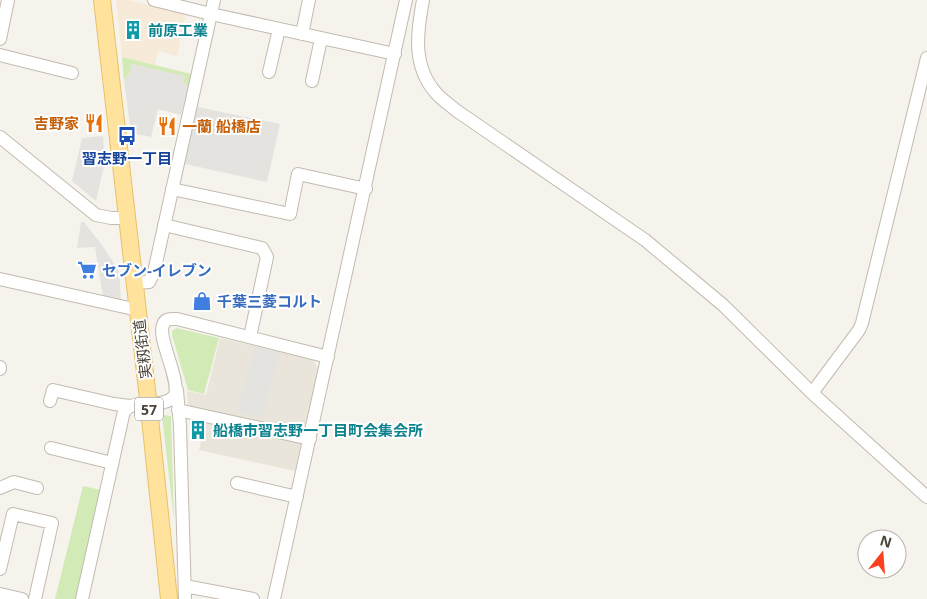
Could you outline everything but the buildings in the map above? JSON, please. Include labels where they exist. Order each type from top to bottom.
[{"type":"main road","name":"実籾街道","points":[[102,0],[149,405],[169,599]]},
{"type":"street","points":[[0,40],[8,0]]},
{"type":"street","points":[[154,0],[395,54]]},
{"type":"street","points":[[135,283],[145,283],[151,279],[214,0]]},
{"type":"street","points":[[302,34],[308,0]]},
{"type":"street","points":[[274,599],[406,0]]},
{"type":"street","points":[[423,0],[417,31],[417,46],[420,63],[435,92],[457,110],[645,240],[723,305],[812,393],[927,497]]},
{"type":"street","points":[[269,72],[279,29]]},
{"type":"street","points":[[312,81],[321,38]]},
{"type":"street","points":[[0,55],[72,73]]},
{"type":"street","points":[[812,393],[859,330],[862,322],[927,58]]},
{"type":"street","points":[[0,137],[96,215],[111,218],[127,218]]},
{"type":"street","points":[[172,189],[290,214],[298,174],[366,188]]},
{"type":"street","points":[[164,224],[262,248],[268,257],[250,337]]},
{"type":"street","points":[[0,279],[138,310]]},
{"type":"street","points":[[186,599],[177,390],[162,333],[162,325],[169,319],[182,320],[328,357]]},
{"type":"street","points":[[50,402],[53,390],[114,404],[130,406],[149,405],[172,399],[177,390]]},
{"type":"street","points":[[82,599],[121,422],[124,411],[130,406]]},
{"type":"street","points":[[178,410],[310,438]]},
{"type":"street","points":[[51,448],[112,463]]},
{"type":"street","points":[[0,488],[14,482],[37,488]]},
{"type":"street","points":[[237,484],[297,497]]},
{"type":"street","points":[[0,569],[13,514],[52,523],[35,599]]},
{"type":"street","points":[[184,586],[253,599]]},
{"type":"street","points":[[0,594],[22,599]]},
{"type":"shaded area","name":"前原工業","points":[[116,0],[129,0],[186,14],[177,56],[158,51],[155,65],[122,57]]},
{"type":"shaded area","points":[[132,64],[185,76],[183,82],[188,88],[181,115],[158,109],[151,137],[131,133],[124,80],[130,73]]},
{"type":"shaded area","points":[[193,106],[280,124],[267,182],[181,163]]},
{"type":"shaded area","points":[[103,136],[105,162],[96,201],[72,181],[82,138]]},
{"type":"shaded area","points":[[81,222],[84,222],[102,245],[119,271],[121,301],[103,297],[95,247],[77,248]]},
{"type":"shaded area","points":[[220,338],[313,360],[318,368],[295,471],[199,450],[207,411],[188,407],[187,391],[206,395]]},
{"type":"shaded area","points":[[254,346],[280,352],[263,418],[237,412]]},
{"type":"green space","points":[[122,57],[191,74],[188,88],[183,82],[185,77],[132,64],[130,73],[124,80]]},
{"type":"green space","points":[[176,328],[219,338],[204,394],[188,390],[172,335],[172,331]]},
{"type":"green space","points":[[162,416],[171,416],[174,520]]},
{"type":"green space","points":[[83,486],[101,490],[77,599],[55,599]]},
{"type":"place","name":"前原工業","points":[[133,30]]},
{"type":"place","name":"吉野家","points":[[94,123]]},
{"type":"place","name":"一蘭 船橋店","points":[[167,126]]},
{"type":"place","name":"習志野一丁目","points":[[127,136]]},
{"type":"place","name":"セブン-イレブン","points":[[87,270]]},
{"type":"place","name":"千葉三菱コルト","points":[[202,301]]},
{"type":"place","name":"船橋市習志野一丁目町会集会所","points":[[198,430]]}]
